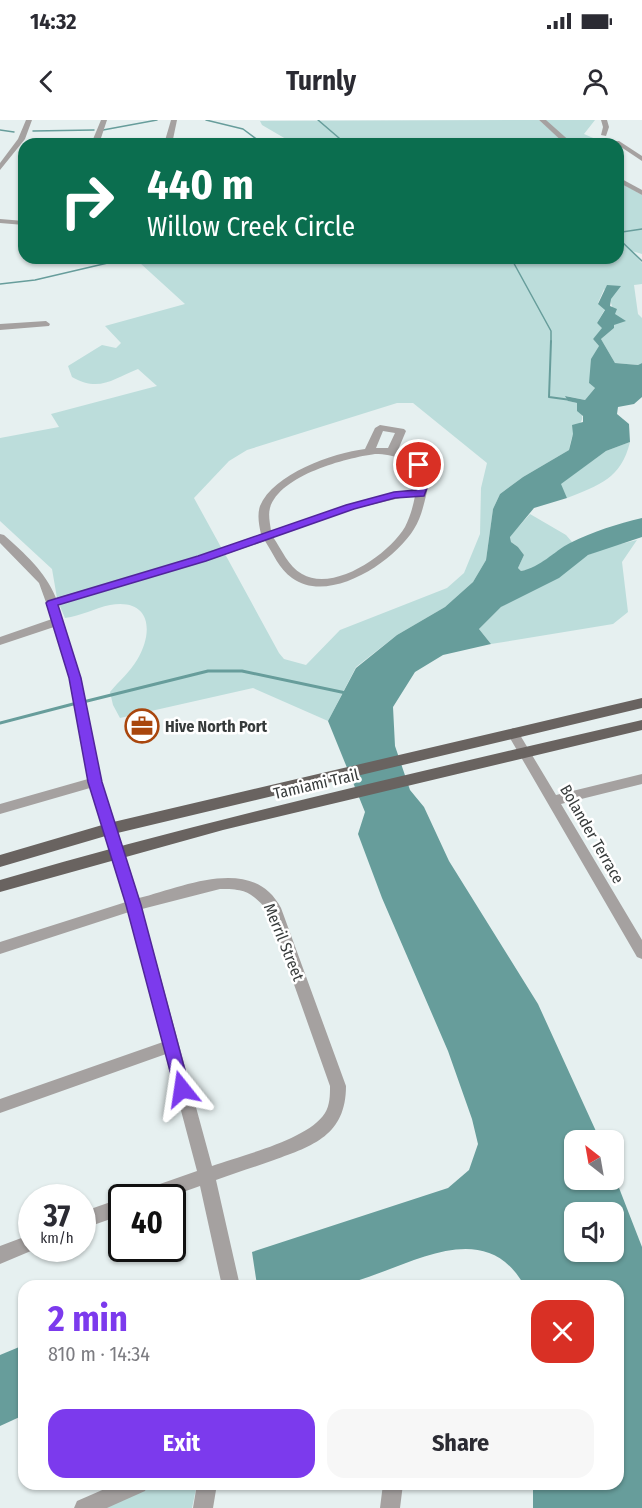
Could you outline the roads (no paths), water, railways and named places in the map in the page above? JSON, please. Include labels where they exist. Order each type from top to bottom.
[{"type":"main road","name":"Tamiami Trail","points":[[0,861],[109,829],[642,703]]},
{"type":"main road","name":"Tamiami Trail","points":[[0,886],[116,852],[642,725]]},
{"type":"street","points":[[21,138],[29,120]]},
{"type":"street","points":[[97,138],[104,120]]},
{"type":"street","points":[[170,138],[174,120]]},
{"type":"street","points":[[542,120],[562,138]]},
{"type":"street","points":[[604,120],[606,127],[604,135]]},
{"type":"street","points":[[0,168],[18,143]]},
{"type":"street","points":[[624,148],[642,159]]},
{"type":"street","points":[[624,182],[642,193]]},
{"type":"street","points":[[0,221],[18,222]]},
{"type":"street","points":[[0,327],[46,324]]},
{"type":"street","points":[[369,451],[380,428],[400,431],[392,451]]},
{"type":"street","points":[[369,451],[392,451],[419,465],[426,477],[420,494],[420,506],[405,534],[387,556],[361,572],[339,579],[318,582],[302,579],[293,573],[280,558],[267,536],[263,519],[268,501],[289,479],[318,465],[369,451]]},
{"type":"street","points":[[52,603],[202,559],[350,507],[394,495],[413,492],[420,494]]},
{"type":"street","points":[[0,537],[34,569],[47,587],[58,621],[83,712],[95,782],[134,905],[206,1174],[230,1280]]},
{"type":"street","points":[[0,641],[58,621]]},
{"type":"street","name":"Bolander Terrace","points":[[513,733],[552,801],[638,938],[642,953]]},
{"type":"street","points":[[552,801],[642,779]]},
{"type":"street","points":[[0,809],[95,782]]},
{"type":"street","name":"Merril Street","points":[[0,948],[134,905],[220,883],[250,886],[264,894],[274,908],[280,923],[338,1086],[338,1099],[332,1120],[314,1136],[180,1184]]},
{"type":"street","points":[[0,1106],[170,1046]]},
{"type":"street","points":[[0,1255],[18,1248]]},
{"type":"street","points":[[84,1508],[124,1490]]},
{"type":"street","points":[[202,1508],[206,1490]]},
{"type":"street","points":[[390,1508],[392,1490]]},
{"type":"waterway","points":[[103,130],[157,120]]},
{"type":"waterway","points":[[206,120],[243,129],[255,138]]},
{"type":"waterway","points":[[318,120],[339,138]]},
{"type":"waterway","points":[[0,130],[14,132]]},
{"type":"waterway","points":[[33,131],[94,130]]},
{"type":"waterway","points":[[624,232],[642,229]]},
{"type":"waterway","points":[[624,244],[642,261]]},
{"type":"waterway","points":[[0,284],[35,280],[103,264]]},
{"type":"waterway","points":[[514,264],[551,331],[551,341]]},
{"type":"waterway","points":[[551,341],[549,397],[571,400]]},
{"type":"waterway","points":[[83,702],[208,671],[242,671],[346,693]]},
{"type":"waterway","points":[[0,723],[77,703]]},
{"type":"place","name":"Hive North Port","points":[[142,726]]}]
